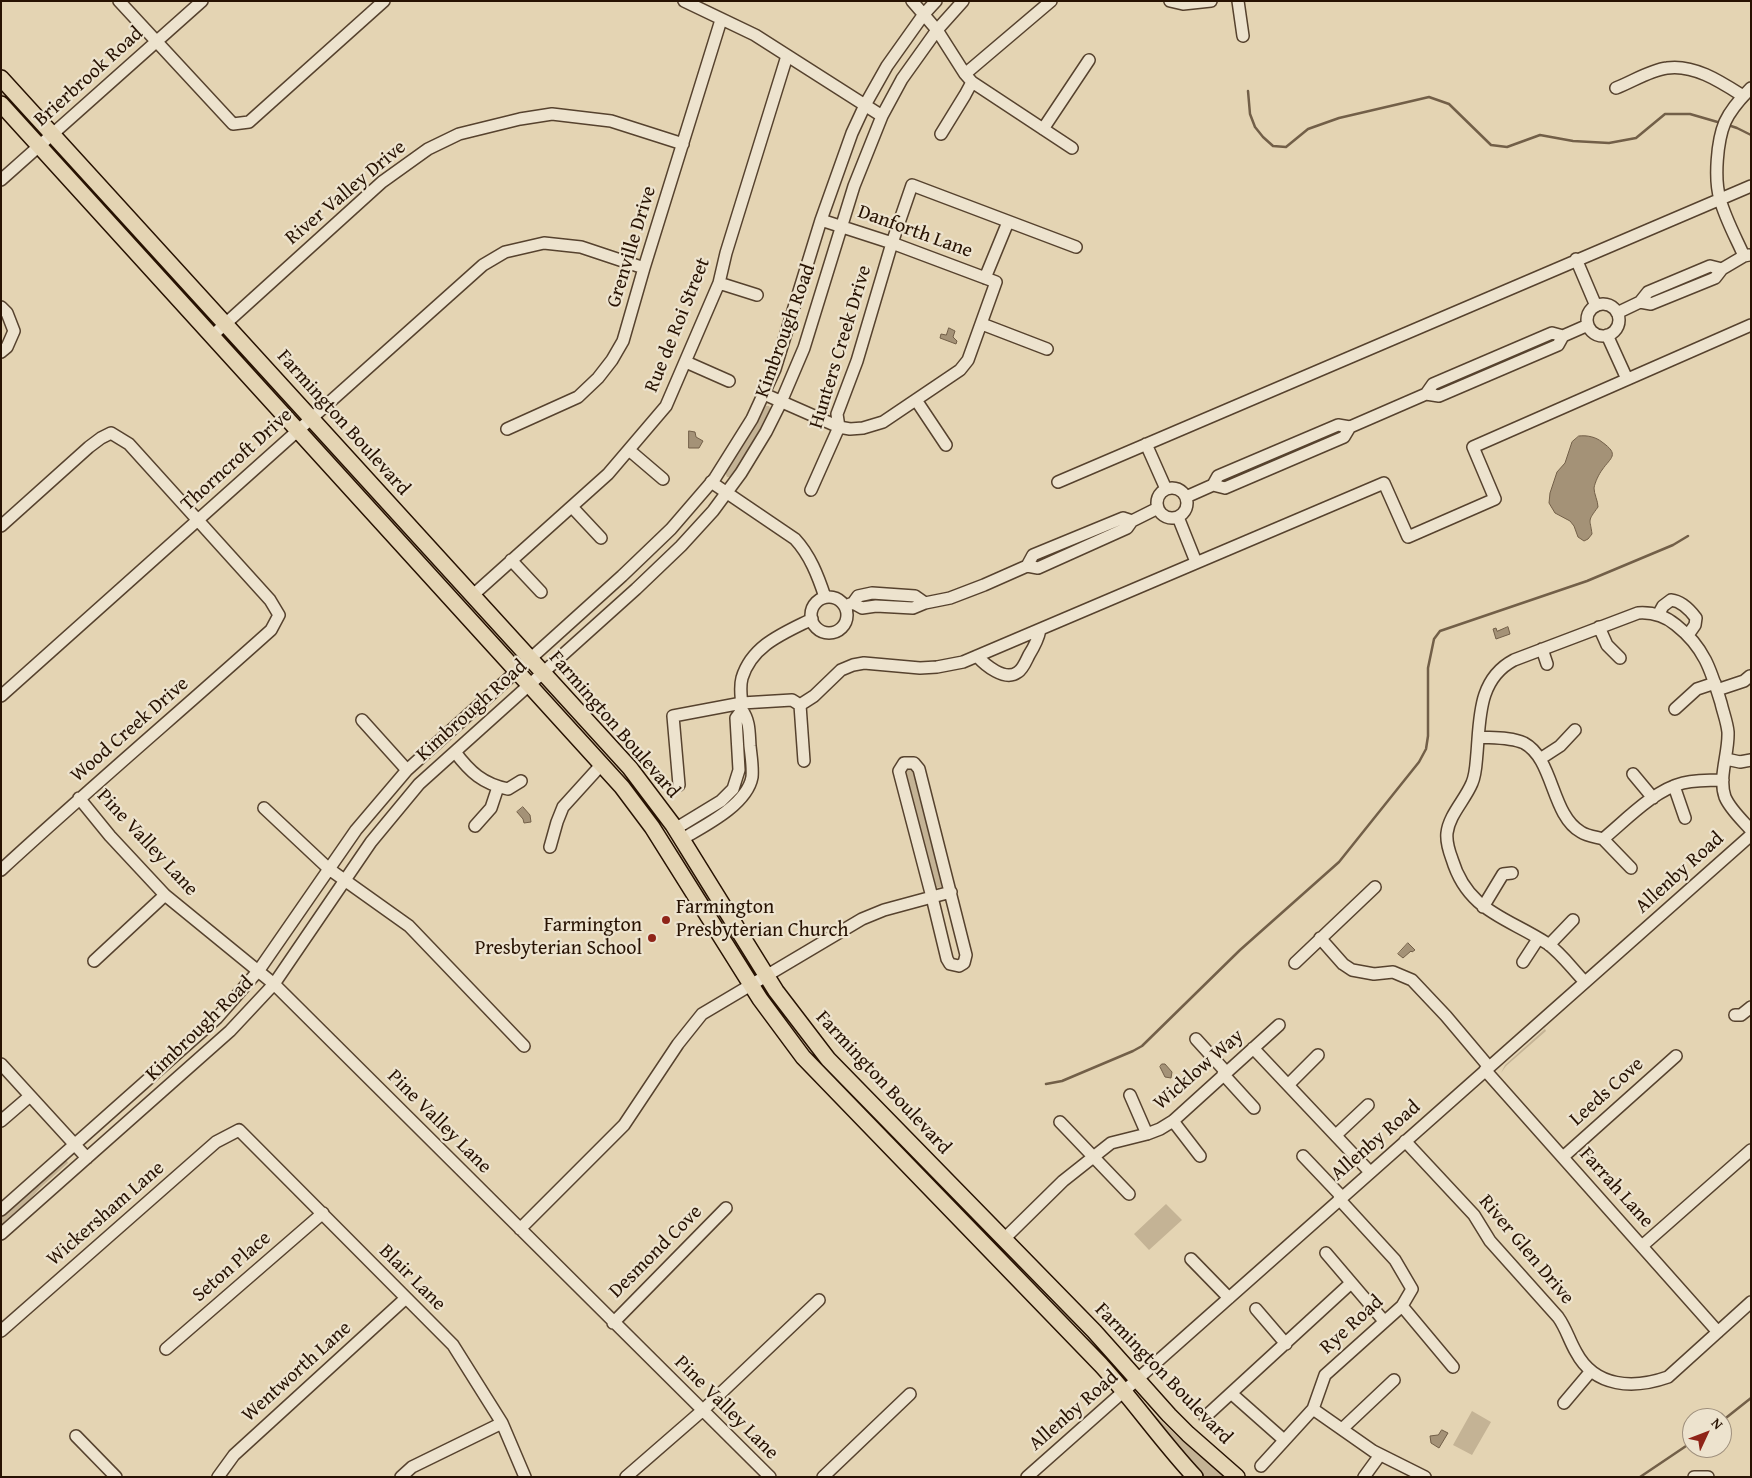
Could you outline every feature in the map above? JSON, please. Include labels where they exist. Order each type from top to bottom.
[{"type":"main road","name":"Farmington Boulevard","points":[[1,78],[630,768],[674,840],[751,984],[790,1041],[803,1057],[933,1192],[998,1245],[1094,1331],[1180,1461],[1195,1477]]},
{"type":"main road","name":"Farmington Boulevard","points":[[1,104],[602,764],[637,806],[674,840],[723,904],[787,1006],[828,1059],[998,1245],[1067,1330],[1130,1386],[1169,1415],[1237,1477]]},
{"type":"street","points":[[120,1],[233,124],[248,122],[384,1]]},
{"type":"street","name":"Brierbrook Road","points":[[1,180],[202,1]]},
{"type":"street","points":[[684,1],[755,35],[882,116]]},
{"type":"street","points":[[912,1],[937,30],[968,78],[1072,148]]},
{"type":"street","name":"Kimbrough Road","points":[[1,1210],[217,1018],[259,970],[356,830],[407,770],[622,576],[671,529],[711,482],[752,419],[775,369],[821,220],[852,133],[865,105],[887,66],[924,14],[936,1]]},
{"type":"street","name":"Kimbrough Road","points":[[1,1234],[230,1032],[274,984],[371,842],[419,784],[681,546],[700,527],[727,493],[766,432],[804,348],[854,186],[882,116],[902,79],[937,30],[962,1]]},
{"type":"street","points":[[941,134],[965,95],[968,78],[1051,1]]},
{"type":"street","points":[[1170,1],[1183,4],[1211,1]]},
{"type":"street","points":[[1238,1],[1243,36]]},
{"type":"street","name":"Grenville Drive","points":[[507,429],[578,397],[598,378],[612,360],[623,340],[721,20]]},
{"type":"street","name":"Rue de Roi Street","points":[[473,595],[608,474],[666,406],[719,283],[726,253],[787,56]]},
{"type":"street","points":[[1044,129],[1088,60]]},
{"type":"street","points":[[1616,88],[1666,68],[1682,68],[1747,92],[1724,125],[1717,170],[1719,198],[1747,256],[1722,269],[1715,278],[1706,282],[1652,304],[1640,302],[1617,313]]},
{"type":"street","name":"River Valley Drive","points":[[213,335],[382,182],[428,149],[459,134],[520,119],[552,114],[611,121],[683,144]]},
{"type":"street","name":"Hunters Creek Drive","points":[[811,490],[839,427],[837,414],[858,361],[892,243],[912,185],[1008,222]]},
{"type":"street","points":[[1058,482],[1576,259],[1751,186]]},
{"type":"street","name":"Danforth Lane","points":[[821,220],[842,225],[990,280]]},
{"type":"street","points":[[764,394],[839,427],[850,429],[863,428],[883,422],[960,370],[968,360],[982,324],[990,280],[1008,222],[1076,247]]},
{"type":"street","name":"Thorncroft Drive","points":[[1,696],[483,265],[505,252],[544,243],[581,247],[644,268]]},
{"type":"street","points":[[1576,259],[1596,306]]},
{"type":"street","points":[[719,283],[757,295]]},
{"type":"street","points":[[1605,304],[1617,313],[1618,324],[1616,329],[1607,335],[1592,332],[1588,325],[1588,313],[1596,306],[1605,304]]},
{"type":"street","points":[[1,306],[14,331],[8,346],[1,352]]},
{"type":"street","points":[[982,324],[1047,349]]},
{"type":"street","points":[[1186,497],[1213,485],[1225,488],[1344,437],[1350,427],[1426,394],[1439,396],[1558,345],[1563,336],[1588,325]]},
{"type":"street","points":[[800,705],[814,696],[841,670],[852,665],[864,663],[920,668],[963,662],[1384,483],[1408,537],[1495,499],[1473,447],[1751,325]]},
{"type":"street","points":[[1607,335],[1627,379]]},
{"type":"street","points":[[686,362],[729,381]]},
{"type":"street","points":[[916,400],[946,445]]},
{"type":"street","points":[[1,526],[89,447],[112,433],[130,444],[198,520]]},
{"type":"street","points":[[1146,444],[1166,489]]},
{"type":"street","points":[[629,450],[663,479]]},
{"type":"street","points":[[711,482],[795,538],[812,564],[825,597]]},
{"type":"street","points":[[1166,489],[1178,489],[1186,497],[1186,510],[1178,517],[1168,518],[1158,508],[1158,498],[1166,489]]},
{"type":"street","points":[[572,507],[601,538]]},
{"type":"street","points":[[925,604],[915,596],[878,594],[858,596],[849,605],[844,625],[835,632],[823,631],[814,624],[812,619],[813,607],[816,602],[825,597],[837,599],[849,605],[862,608],[877,606],[913,608],[965,593],[1027,566],[1038,568],[1127,528],[1132,521],[1158,508]]},
{"type":"street","points":[[1178,517],[1196,562]]},
{"type":"street","name":"Wood Creek Drive","points":[[1,870],[79,798],[271,630],[280,615],[270,600],[198,520]]},
{"type":"street","points":[[511,560],[541,592]]},
{"type":"street","points":[[877,606],[878,594]]},
{"type":"street","points":[[1658,615],[1666,602],[1671,600],[1680,603],[1690,610],[1696,618],[1695,625],[1688,634]]},
{"type":"street","points":[[1585,982],[1549,945],[1483,907],[1471,896],[1457,875],[1446,837],[1450,821],[1473,782],[1483,697],[1491,680],[1508,663],[1638,613],[1649,612],[1671,621],[1688,634],[1706,659],[1727,726],[1723,780],[1725,797],[1751,830]]},
{"type":"street","points":[[674,840],[724,813],[741,798],[752,778],[748,718],[742,707],[742,679],[755,654],[769,641],[812,619]]},
{"type":"street","points":[[1599,627],[1606,645],[1620,658]]},
{"type":"street","points":[[977,656],[993,669],[1004,674],[1013,675],[1019,672],[1038,640],[1040,630]]},
{"type":"street","points":[[1542,649],[1547,664]]},
{"type":"street","points":[[1675,709],[1697,689],[1744,681],[1750,676]]},
{"type":"street","points":[[679,786],[673,716],[792,700],[800,705]]},
{"type":"street","points":[[800,705],[804,761]]},
{"type":"street","points":[[362,720],[407,770]]},
{"type":"street","points":[[1540,759],[1560,746],[1575,730]]},
{"type":"street","points":[[1479,737],[1517,740],[1530,747],[1540,759],[1555,795],[1570,821],[1581,832],[1603,839],[1631,868]]},
{"type":"street","points":[[455,752],[464,764],[479,778],[493,786],[508,789],[521,781]]},
{"type":"street","points":[[1726,759],[1740,762],[1751,760]]},
{"type":"street","points":[[907,762],[914,763],[919,769],[951,892],[966,955],[964,963],[959,966],[950,964],[947,959],[932,897],[899,771],[902,765],[907,762]]},
{"type":"street","points":[[550,847],[563,807],[602,764]]},
{"type":"street","points":[[1633,774],[1653,798]]},
{"type":"street","points":[[1603,839],[1653,798],[1674,786],[1699,780],[1723,780]]},
{"type":"street","points":[[1674,786],[1686,818]]},
{"type":"street","points":[[475,826],[491,808],[498,787]]},
{"type":"street","name":"Pine Valley Lane","points":[[79,798],[110,836],[165,895],[274,984],[770,1477]]},
{"type":"street","points":[[264,808],[329,869],[409,926],[524,1046]]},
{"type":"street","name":"Allenby Road","points":[[1027,1477],[1751,835]]},
{"type":"street","points":[[1483,907],[1503,874],[1512,873]]},
{"type":"street","points":[[1295,963],[1375,887]]},
{"type":"street","points":[[520,1229],[624,1125],[678,1044],[702,1014],[862,919],[884,910],[951,892]]},
{"type":"street","points":[[94,961],[165,895]]},
{"type":"street","points":[[1549,945],[1573,920]]},
{"type":"street","name":"Farrah Lane","points":[[1320,938],[1343,964],[1352,970],[1374,974],[1393,972],[1412,980],[1440,1010],[1562,1156],[1718,1332]]},
{"type":"street","points":[[1523,962],[1538,939]]},
{"type":"street","points":[[1735,1015],[1741,1015],[1751,1007]]},
{"type":"street","name":"Wicklow Way","points":[[998,1245],[1063,1181],[1111,1143],[1147,1134],[1173,1121],[1279,1024]]},
{"type":"street","points":[[1196,1038],[1254,1108]]},
{"type":"street","points":[[1253,1048],[1370,1172]]},
{"type":"street","points":[[1288,1085],[1318,1055]]},
{"type":"street","name":"Leeds Cove","points":[[1562,1156],[1676,1056]]},
{"type":"street","points":[[1,1064],[86,1158]]},
{"type":"street","points":[[1130,1095],[1147,1134]]},
{"type":"street","points":[[1,1121],[30,1096]]},
{"type":"street","points":[[1336,1135],[1368,1105]]},
{"type":"street","points":[[1173,1121],[1200,1156]]},
{"type":"street","points":[[1060,1122],[1130,1194]]},
{"type":"street","name":"Blair Lane","points":[[239,1130],[453,1345],[502,1423],[525,1477]]},
{"type":"street","name":"Wickersham Lane","points":[[1,1331],[216,1142],[239,1130]]},
{"type":"street","name":"River Glen Drive","points":[[1405,1142],[1474,1215],[1490,1241],[1558,1317],[1576,1353],[1591,1371],[1614,1382],[1639,1385],[1668,1377],[1751,1302]]},
{"type":"street","points":[[1642,1246],[1751,1150]]},
{"type":"street","points":[[1303,1156],[1340,1198]]},
{"type":"street","name":"Rye Road","points":[[1313,1409],[1325,1375],[1402,1306],[1412,1289],[1394,1260],[1340,1198]]},
{"type":"street","name":"Desmond Cove","points":[[613,1322],[726,1208]]},
{"type":"street","name":"Seton Place","points":[[166,1349],[323,1213]]},
{"type":"street","points":[[1326,1254],[1384,1321]]},
{"type":"street","points":[[1192,1258],[1229,1298]]},
{"type":"street","points":[[1206,1417],[1351,1283]]},
{"type":"street","name":"Wentworth Lane","points":[[218,1477],[234,1455],[406,1298]]},
{"type":"street","points":[[626,1477],[703,1410],[819,1300]]},
{"type":"street","points":[[1402,1306],[1453,1366]]},
{"type":"street","points":[[1256,1309],[1286,1344]]},
{"type":"street","points":[[1564,1403],[1591,1371]]},
{"type":"street","points":[[1344,1431],[1394,1380]]},
{"type":"street","points":[[822,1477],[910,1394]]},
{"type":"street","points":[[1232,1394],[1284,1440]]},
{"type":"street","points":[[1261,1466],[1313,1409],[1380,1455],[1425,1477]]},
{"type":"street","points":[[401,1477],[412,1467],[502,1423]]},
{"type":"street","points":[[76,1436],[116,1477]]},
{"type":"street","points":[[1364,1477],[1380,1455]]},
{"type":"street","points":[[1694,1477],[1708,1477]]},
{"type":"shaded area","points":[[1,85],[36,127],[33,128],[1,96]]},
{"type":"shaded area","points":[[949,328],[955,331],[953,337],[957,341],[956,344],[940,338],[941,334],[946,335]]},
{"type":"shaded area","points":[[766,406],[769,406],[771,410],[760,433],[732,477],[727,477],[725,472]]},
{"type":"shaded area","points":[[689,431],[695,432],[696,437],[703,441],[699,448],[689,448]]},
{"type":"shaded area","points":[[1579,436],[1597,439],[1608,446],[1612,453],[1611,459],[1595,483],[1594,490],[1598,507],[1590,520],[1592,534],[1584,541],[1578,537],[1570,521],[1555,513],[1549,503],[1550,493],[1557,472],[1565,463],[1572,442]]},
{"type":"shaded area","points":[[1508,627],[1510,634],[1496,639],[1493,629],[1496,628],[1497,631]]},
{"type":"shaded area","points":[[913,767],[943,884],[941,887],[936,888],[934,886],[906,772],[907,768]]},
{"type":"shaded area","points":[[523,807],[530,815],[531,822],[524,823],[517,812]]},
{"type":"shaded area","points":[[675,851],[680,851],[756,973],[752,974]]},
{"type":"shaded area","points":[[1408,943],[1415,950],[1403,958],[1398,954]]},
{"type":"shaded area","points":[[1545,1029],[1546,1031],[1506,1066],[1501,1073],[1505,1065]]},
{"type":"shaded area","points":[[1162,1064],[1165,1064],[1172,1072],[1171,1078],[1165,1077],[1160,1067]]},
{"type":"shaded area","points":[[66,1159],[68,1163],[40,1188],[16,1215],[1,1228],[1,1216]]},
{"type":"shaded area","points":[[1166,1204],[1182,1220],[1149,1250],[1134,1234]]},
{"type":"shaded area","points":[[1143,1404],[1179,1438],[1229,1477],[1202,1477]]},
{"type":"shaded area","points":[[1472,1411],[1491,1422],[1472,1455],[1453,1445]]},
{"type":"shaded area","points":[[1442,1430],[1448,1433],[1439,1448],[1431,1443],[1430,1436],[1438,1435]]},
{"type":"waterway","points":[[1248,91],[1250,114],[1255,127],[1273,146],[1286,147],[1308,129],[1339,118],[1429,97],[1449,104],[1491,145],[1507,147],[1540,135],[1573,141],[1609,143],[1636,138],[1665,114],[1690,114],[1721,123]]},
{"type":"waterway","points":[[1728,125],[1751,135]]},
{"type":"waterway","points":[[1046,1084],[1062,1081],[1142,1046],[1240,950],[1339,862],[1419,762],[1426,749],[1428,736],[1428,668],[1434,639],[1440,631],[1587,581],[1673,545],[1688,536]]},
{"type":"waterway","points":[[1732,1413],[1751,1398]]},
{"type":"waterway","points":[[1640,1477],[1682,1449]]},
{"type":"place","name":"Farmington Presbyterian Church","points":[[666,920]]},
{"type":"place","name":"Farmington Presbyterian School","points":[[652,938]]}]
